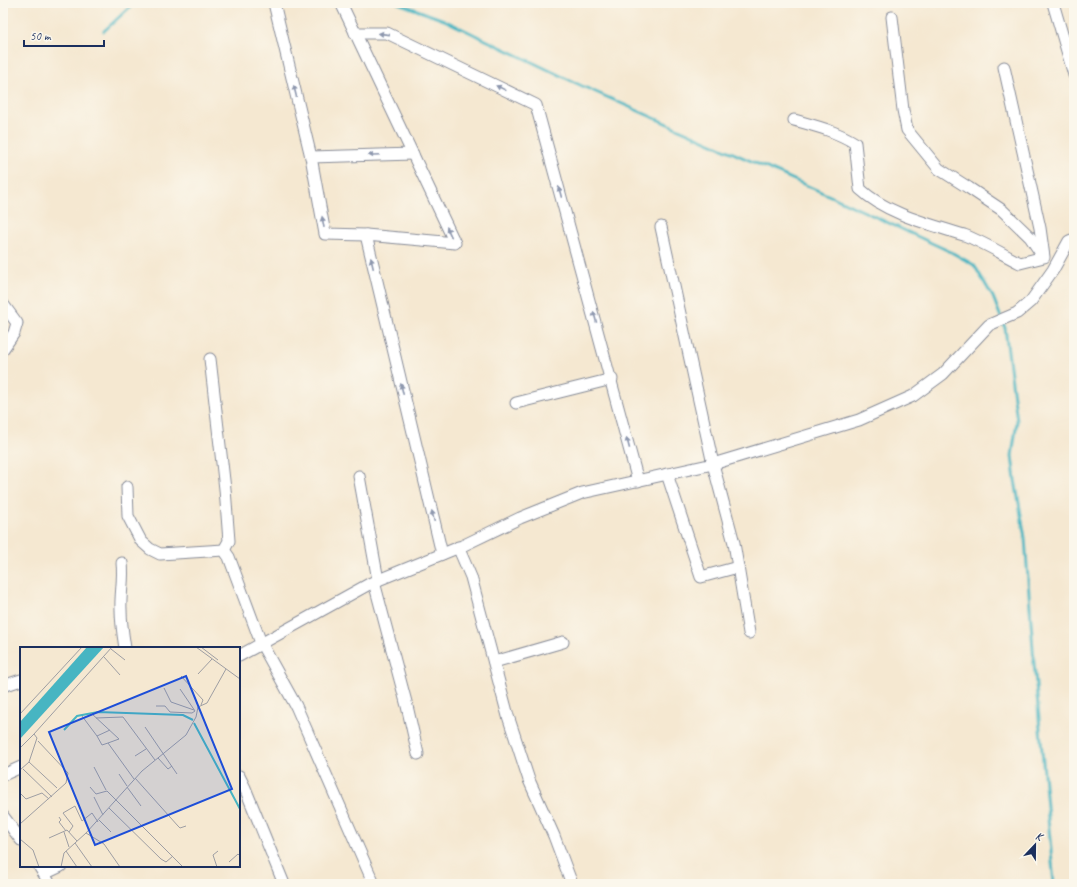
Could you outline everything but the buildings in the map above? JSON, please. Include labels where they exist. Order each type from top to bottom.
[{"type":"street","points":[[274,3],[311,157],[325,234],[366,235],[454,243],[341,3]]},
{"type":"street","points":[[1053,3],[1074,75]]},
{"type":"street","points":[[892,17],[903,110],[907,130],[939,169],[1002,210],[1030,237],[1053,270]]},
{"type":"street","points":[[355,33],[387,33],[536,105],[612,379],[638,481]]},
{"type":"street","points":[[1004,67],[1040,228],[1044,257]]},
{"type":"street","points":[[794,120],[826,129],[847,138],[855,144],[860,189],[868,197],[899,213],[932,226],[965,236],[1020,263],[1044,257]]},
{"type":"street","points":[[311,157],[412,154]]},
{"type":"street","points":[[661,227],[713,464],[734,542],[749,633]]},
{"type":"street","points":[[366,235],[442,554]]},
{"type":"street","points":[[240,655],[376,581],[458,547],[520,518],[582,493],[713,464],[860,420],[912,396],[943,374],[990,325],[1017,314],[1031,301],[1053,270],[1069,241],[1074,239]]},
{"type":"street","points":[[3,304],[17,322],[14,333],[3,349]]},
{"type":"street","points":[[210,359],[225,489],[229,541],[224,550]]},
{"type":"street","points":[[516,403],[612,379]]},
{"type":"street","points":[[667,474],[701,577],[738,567]]},
{"type":"street","points":[[359,476],[376,581],[418,754]]},
{"type":"street","points":[[127,487],[128,516],[141,541],[150,549],[160,554],[224,550]]},
{"type":"street","points":[[458,547],[471,577],[508,716],[529,780],[554,836],[572,884]]},
{"type":"street","points":[[224,550],[229,557],[261,643],[296,706],[374,884]]},
{"type":"street","points":[[122,563],[123,575],[121,610],[125,647]]},
{"type":"street","points":[[494,662],[563,642]]},
{"type":"street","points":[[3,686],[20,680]]},
{"type":"street","points":[[3,775],[20,767]]},
{"type":"street","points":[[240,778],[246,788],[284,884]]},
{"type":"street","points":[[3,816],[20,839]]},
{"type":"street","points":[[50,884],[42,870],[56,867]]},
{"type":"waterway","points":[[104,31],[135,3]]},
{"type":"waterway","points":[[398,3],[444,20],[582,86],[837,199],[951,252],[974,265],[993,297],[1005,328],[1017,421],[1012,456],[1025,538],[1034,663],[1054,884]]}]
